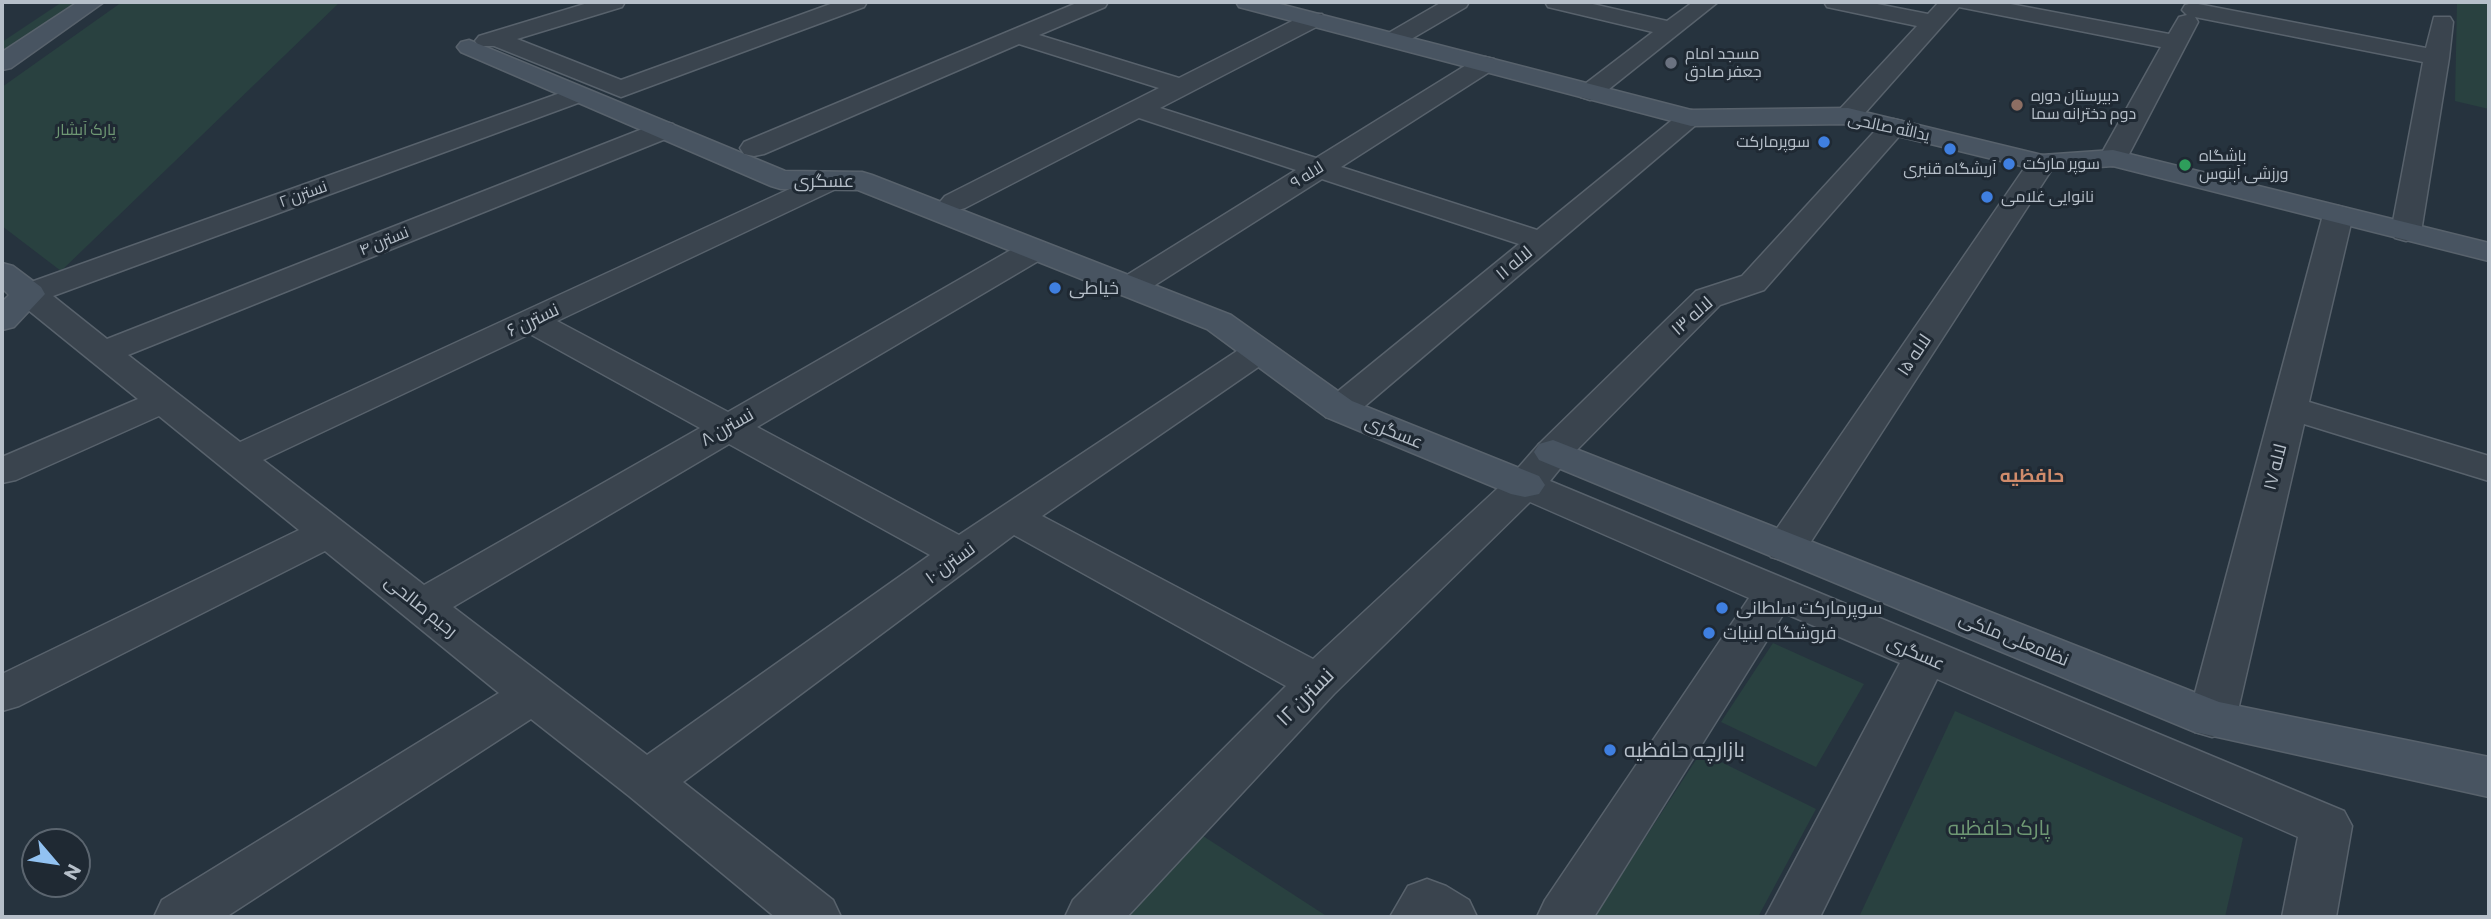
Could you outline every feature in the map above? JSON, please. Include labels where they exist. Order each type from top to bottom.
[{"type":"street","points":[[2,63],[93,2]]},
{"type":"street","points":[[482,43],[614,2]]},
{"type":"street","points":[[482,43],[621,89],[856,2]]},
{"type":"street","points":[[754,148],[1097,2]]},
{"type":"street","name":"یدالله صالحی","points":[[1247,2],[1691,118],[1848,116],[2042,163],[2113,159],[2489,252]]},
{"type":"street","points":[[1392,40],[1458,2]]},
{"type":"street","points":[[1556,2],[1671,29]]},
{"type":"street","points":[[1590,92],[1707,2]]},
{"type":"street","points":[[1835,2],[1933,22]]},
{"type":"street","points":[[1848,116],[1951,2]]},
{"type":"street","points":[[1967,2],[2175,43]]},
{"type":"street","points":[[2113,159],[2196,6],[2437,58]]},
{"type":"street","points":[[955,202],[1314,19]]},
{"type":"street","points":[[2406,232],[2442,22]]},
{"type":"street","points":[[1018,36],[1182,87]]},
{"type":"street","name":"عسگری","points":[[482,43],[577,95],[781,180],[862,181],[1219,322],[1339,410],[1539,469],[1775,593],[2326,826],[2309,917]]},
{"type":"street","name":"لاله ۹","points":[[1130,287],[1485,64]]},
{"type":"street","name":"نسترن ۲","points":[[11,296],[577,95]]},
{"type":"street","points":[[1137,109],[1540,241]]},
{"type":"street","name":"لاله ۱۱","points":[[1339,410],[1691,118]]},
{"type":"street","name":"لاله ۱۳","points":[[1539,469],[1708,298],[1753,284],[1893,127]]},
{"type":"street","name":"نسترن ۴","points":[[104,352],[664,130]]},
{"type":"street","name":"لاله ۱۵","points":[[1786,547],[2042,163]]},
{"type":"street","name":"نسترن ۶","points":[[236,458],[830,181]]},
{"type":"street","name":"لاله ۱۷","points":[[2212,719],[2338,215]]},
{"type":"street","name":"نسترن ۸","points":[[421,606],[1034,250]]},
{"type":"street","name":"رحیم صالحی","points":[[11,296],[104,352],[533,695],[647,782],[799,913]]},
{"type":"street","points":[[531,321],[961,554]]},
{"type":"street","name":"نسترن ۱۰","points":[[647,782],[1012,517],[1258,352]]},
{"type":"street","points":[[2,471],[163,401]]},
{"type":"street","points":[[2290,408],[2489,469]]},
{"type":"street","name":"نظامعلی ملکی","points":[[1539,469],[1786,547],[2212,719],[2489,777]]},
{"type":"street","name":"نسترن ۱۲","points":[[1092,917],[1318,682],[1539,469]]},
{"type":"street","points":[[1012,517],[1318,682]]},
{"type":"street","points":[[2,694],[329,532]]},
{"type":"street","points":[[1856,627],[1879,584]]},
{"type":"street","points":[[1564,917],[1775,593]]},
{"type":"street","points":[[1793,917],[1925,658]]},
{"type":"street","points":[[181,917],[533,695]]},
{"type":"street","points":[[1417,917],[1427,904],[1451,917]]},
{"type":"green space","points":[[62,2],[78,2],[2,53],[2,42]]},
{"type":"green space","name":"پارک آبشار","points":[[122,2],[340,2],[61,271],[2,226],[2,87]]},
{"type":"green space","points":[[2457,2],[2489,2],[2489,109],[2455,101]]},
{"type":"green space","points":[[1773,643],[1864,684],[1816,767],[1721,722]]},
{"type":"green space","name":"پارک حافظیه","points":[[1955,711],[2243,838],[2225,917],[1859,917]]},
{"type":"green space","points":[[1701,752],[1816,809],[1758,917],[1594,917]]},
{"type":"green space","points":[[1200,834],[1328,917],[1121,917]]},
{"type":"place","name":"مسجد امام جعفر صادق","points":[[1671,63]]},
{"type":"place","name":"دبیرستان دوره دوم دخترانه سما","points":[[2017,105]]},
{"type":"place","name":"سوپرمارکت","points":[[1824,142]]},
{"type":"place","name":"آریشگاه قنبری","points":[[1950,149]]},
{"type":"place","name":"سوپر مارکت","points":[[2009,164]]},
{"type":"place","name":"باشگاه ورزشی آبنوس","points":[[2185,165]]},
{"type":"place","name":"نانوایی غلامی","points":[[1987,197]]},
{"type":"place","name":"خیاطی","points":[[1055,288]]},
{"type":"place","name":"سوپرمارکت سلطانی","points":[[1722,608]]},
{"type":"place","name":"فروشگاه لبنیات","points":[[1709,633]]},
{"type":"place","name":"بازارچه حافظیه","points":[[1610,750]]},
{"type":"district","name":"حافظیه","points":[[2032,476]]}]
